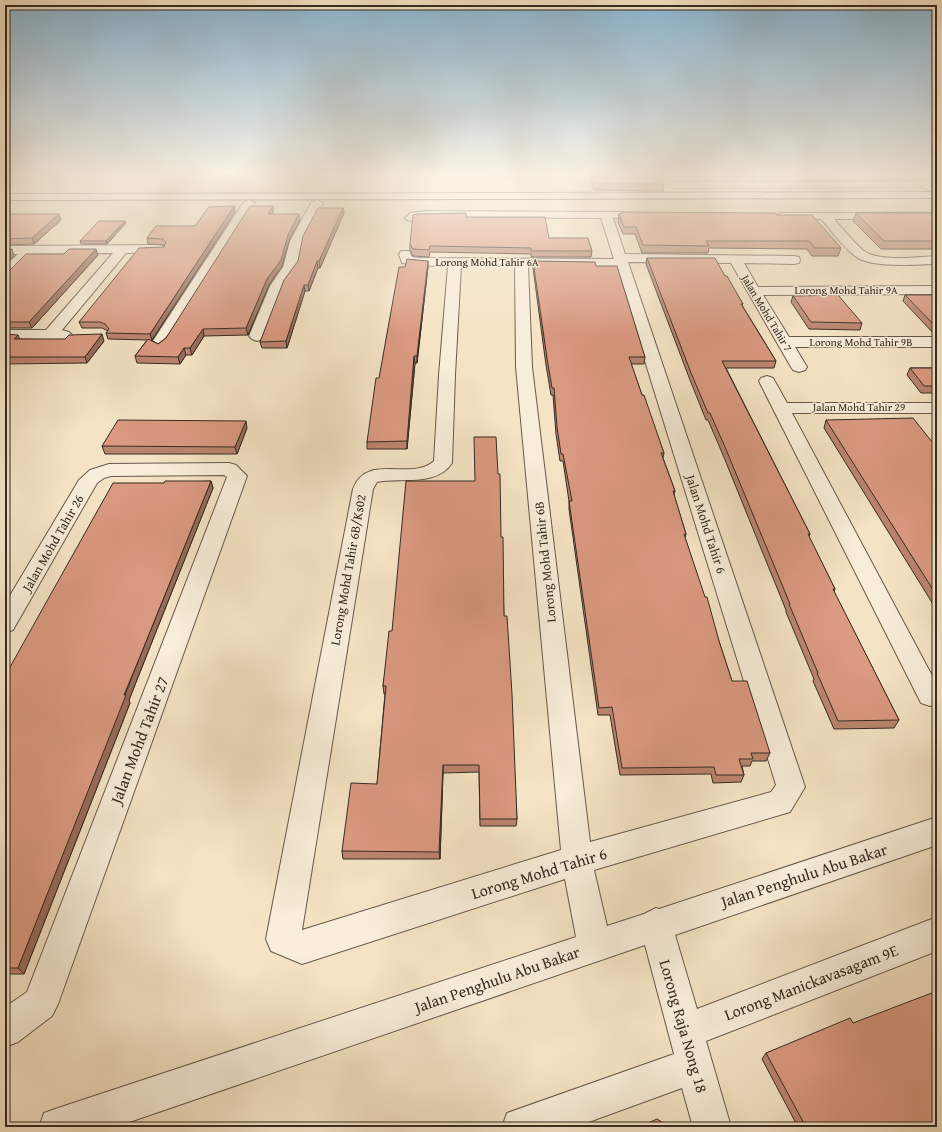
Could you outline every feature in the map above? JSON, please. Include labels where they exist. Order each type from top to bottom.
[{"type":"street","points":[[159,344],[233,228]]},
{"type":"street","points":[[257,336],[278,286],[290,267],[296,242],[304,228]]},
{"type":"street","points":[[610,228],[621,260]]},
{"type":"street","points":[[835,228],[860,254],[874,259],[937,260]]},
{"type":"street","points":[[5,250],[160,249]]},
{"type":"street","points":[[5,273],[29,250]]},
{"type":"street","points":[[50,335],[122,250]]},
{"type":"street","name":"Lorong Mohd Tahir 6A","points":[[404,254],[407,260],[420,262],[735,259],[794,260]]},
{"type":"street","name":"Jalan Mohd Tahir 7","points":[[735,259],[799,367]]},
{"type":"street","name":"Jalan Mohd Tahir 6","points":[[621,260],[791,787]]},
{"type":"street","name":"Lorong Mohd Tahir 6B/Ks02","points":[[283,938],[363,489],[369,478],[394,473],[427,473],[439,468],[443,463],[447,375],[455,262]]},
{"type":"street","name":"Lorong Mohd Tahir 6B","points":[[521,262],[524,367],[577,860],[594,946]]},
{"type":"street","name":"Lorong Mohd Tahir 9A","points":[[754,291],[937,290]]},
{"type":"street","points":[[5,335],[80,335]]},
{"type":"street","name":"Lorong Mohd Tahir 9B","points":[[785,342],[937,342]]},
{"type":"street","points":[[767,381],[930,696]]},
{"type":"street","name":"Jalan Mohd Tahir 29","points":[[781,408],[937,408]]},
{"type":"street","name":"Jalan Mohd Tahir 26","points":[[5,624],[89,480],[97,474],[109,470],[229,469],[237,476]]},
{"type":"street","name":"Jalan Mohd Tahir 27","points":[[5,1029],[40,1004],[237,476]]},
{"type":"street","name":"Lorong Mohd Tahir 6","points":[[283,938],[302,947],[577,860],[780,803],[791,787]]},
{"type":"street","name":"Jalan Penghulu Abu Bakar","points":[[58,1127],[656,924],[937,831]]},
{"type":"street","name":"Lorong Raja Nong 18","points":[[656,924],[712,1127]]},
{"type":"street","name":"Lorong Manickavasagam 9E","points":[[521,1127],[937,934]]},
{"type":"building","points":[[5,228],[43,228],[32,238],[5,239]]},
{"type":"building","points":[[93,228],[119,228],[106,241],[80,241]]},
{"type":"building","points":[[155,228],[220,228],[150,334],[106,333],[109,329],[105,324],[100,322],[79,322],[139,248],[164,247],[166,242],[163,239],[147,238]]},
{"type":"building","points":[[236,228],[292,228],[288,235],[281,260],[267,279],[246,328],[203,329],[190,348],[184,348],[178,357],[135,356],[148,339],[158,344],[166,338]]},
{"type":"building","points":[[307,228],[334,228],[319,261],[317,261],[308,285],[304,285],[286,341],[260,342],[284,280],[298,261],[303,236]]},
{"type":"building","points":[[412,228],[547,228],[549,238],[588,238],[592,251],[531,251],[531,248],[430,246],[429,250],[413,249],[410,244]]},
{"type":"building","points":[[636,228],[823,228],[841,248],[815,248],[809,241],[706,241],[709,246],[643,245]]},
{"type":"building","points":[[871,228],[937,228],[937,241],[884,241]]},
{"type":"building","points":[[5,249],[12,249],[5,256]]},
{"type":"building","points":[[69,249],[96,249],[29,322],[5,322],[5,272],[9,271],[26,254],[64,254]]},
{"type":"building","points":[[647,258],[715,258],[776,361],[722,361],[810,534],[808,534],[835,589],[833,589],[899,720],[838,721],[725,447],[710,413],[708,413],[691,373]]},
{"type":"building","points":[[407,259],[428,261],[417,356],[414,356],[407,441],[367,442],[376,378],[379,378],[399,267],[405,267]]},
{"type":"building","points":[[533,261],[595,262],[596,266],[617,266],[645,357],[629,357],[664,453],[661,453],[675,491],[673,491],[686,534],[684,534],[705,597],[707,597],[732,681],[747,681],[770,753],[751,753],[753,759],[739,759],[744,775],[716,775],[714,767],[622,768],[612,707],[599,708],[569,501],[572,501],[563,454],[561,454],[554,388],[552,388],[547,358]]},
{"type":"building","points":[[838,295],[862,323],[811,322],[793,296]]},
{"type":"building","points":[[905,295],[937,295],[937,328]]},
{"type":"building","points":[[5,334],[18,335],[14,339],[65,339],[69,335],[102,334],[85,357],[5,357]]},
{"type":"building","points":[[910,368],[937,368],[937,386],[924,386]]},
{"type":"building","points":[[913,418],[937,448],[937,596],[826,420]]},
{"type":"building","points":[[118,420],[246,421],[235,447],[102,446]]},
{"type":"building","points":[[474,437],[496,437],[498,474],[500,474],[501,537],[503,537],[504,616],[507,616],[512,694],[517,819],[480,819],[479,765],[443,765],[439,852],[342,851],[351,783],[377,784],[386,686],[383,686],[389,631],[392,631],[406,481],[475,481]]},
{"type":"building","points":[[165,481],[211,481],[124,695],[126,695],[18,968],[5,968],[5,676],[113,483],[164,483]]},
{"type":"building","points":[[937,991],[937,1127],[806,1127],[766,1053],[850,1018],[853,1023]]},
{"type":"building","points":[[657,1119],[670,1127],[639,1127]]}]
